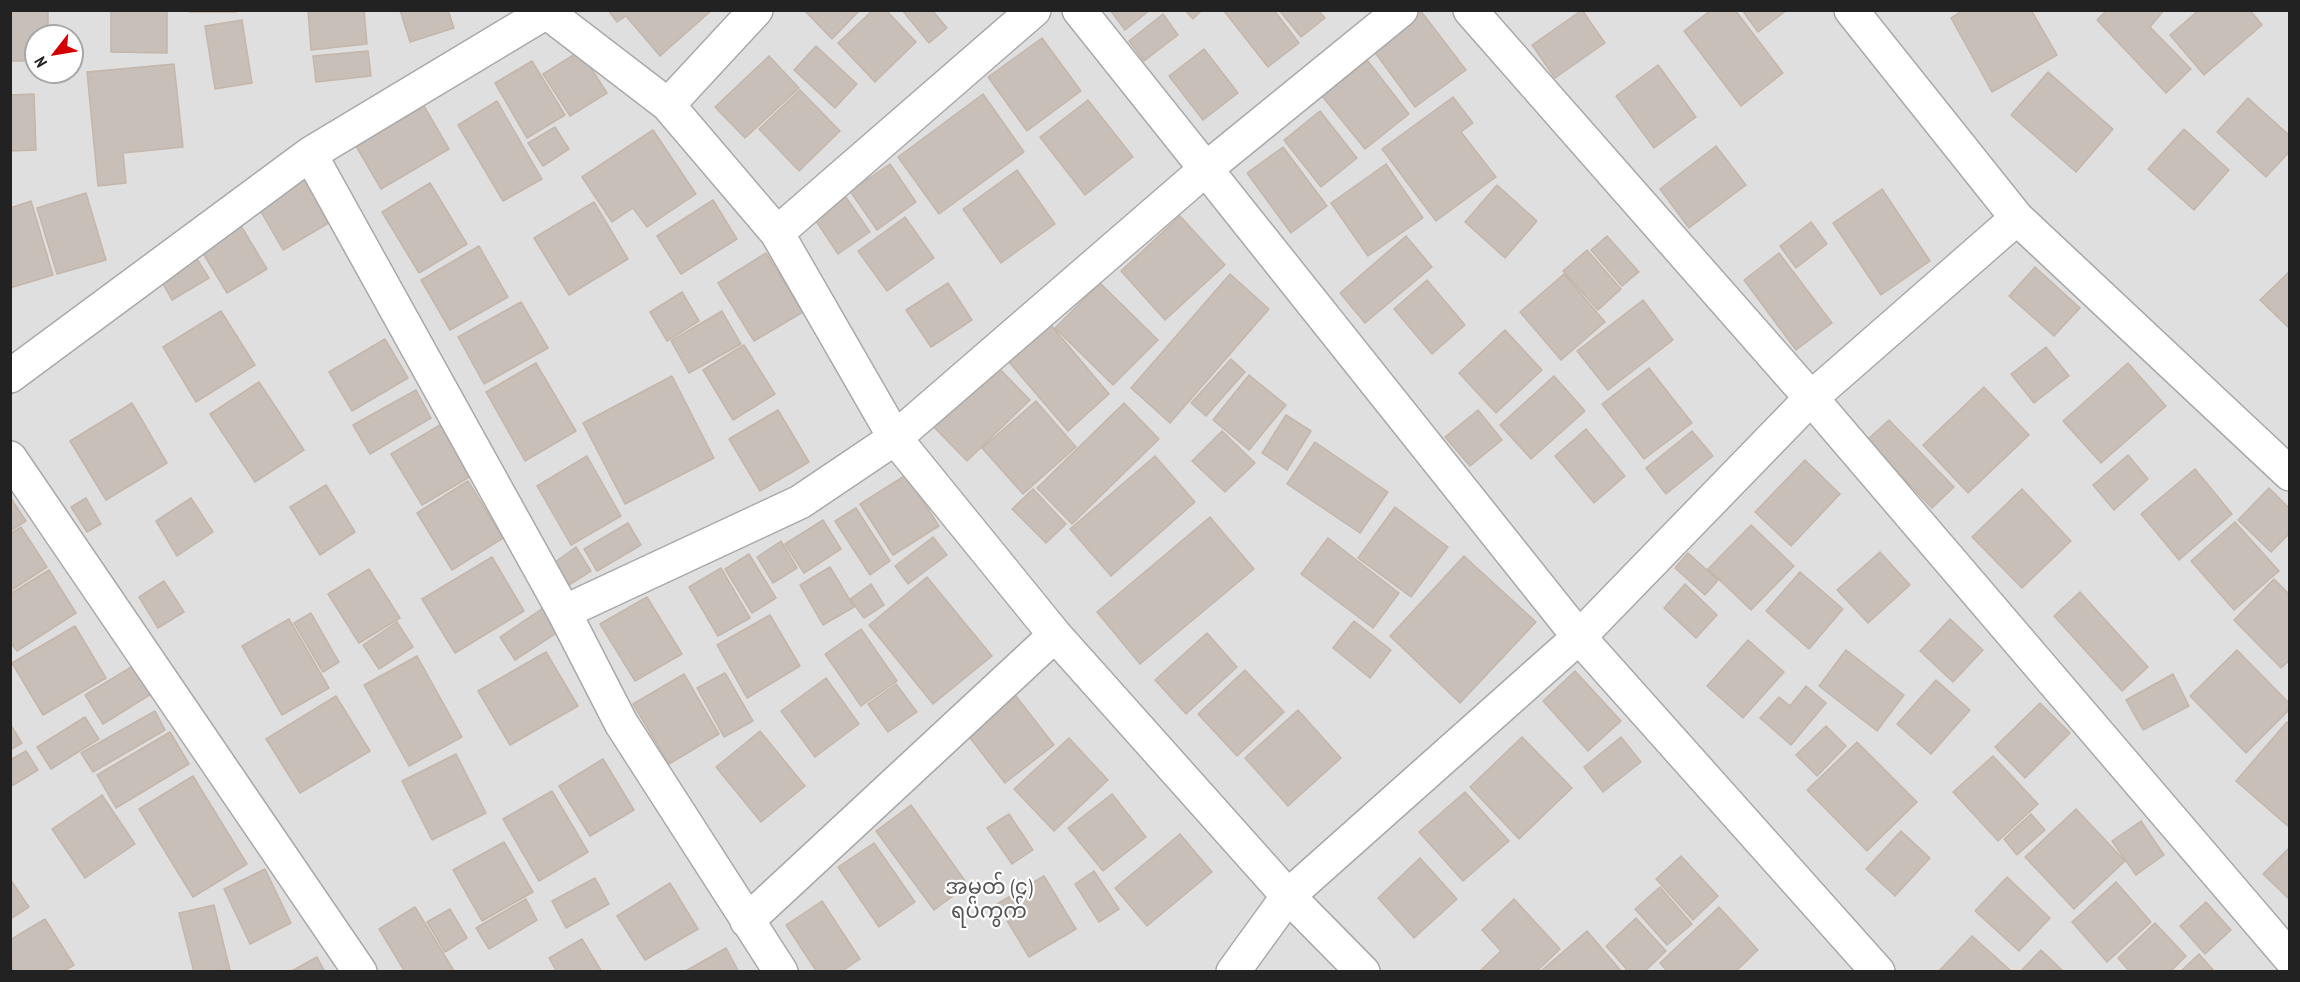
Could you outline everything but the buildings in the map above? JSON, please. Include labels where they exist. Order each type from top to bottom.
[{"type":"street","points":[[668,105],[756,10]]},
{"type":"street","points":[[777,233],[1034,10]]},
{"type":"street","points":[[1079,10],[1579,637],[1878,972]]},
{"type":"street","points":[[564,612],[800,502],[895,438],[1207,168],[1401,10]]},
{"type":"street","points":[[1470,10],[1811,398],[2289,958]]},
{"type":"street","points":[[1851,10],[2017,218],[2289,474]]},
{"type":"street","points":[[10,376],[310,154],[545,11],[668,105],[777,233],[895,438],[1055,635],[1288,896],[1363,972]]},
{"type":"street","points":[[310,154],[564,612],[621,723],[781,972]]},
{"type":"street","points":[[1233,972],[1288,896],[1579,637],[1811,398],[2017,218]]},
{"type":"street","points":[[10,458],[360,972]]},
{"type":"street","points":[[747,921],[1055,635]]},
{"type":"shaded area","points":[[11,11],[2289,11],[2289,971],[11,971]]},
{"type":"district","name":"အမှတ် (၄) ရပ်ကွက်","points":[[989,900]]}]
